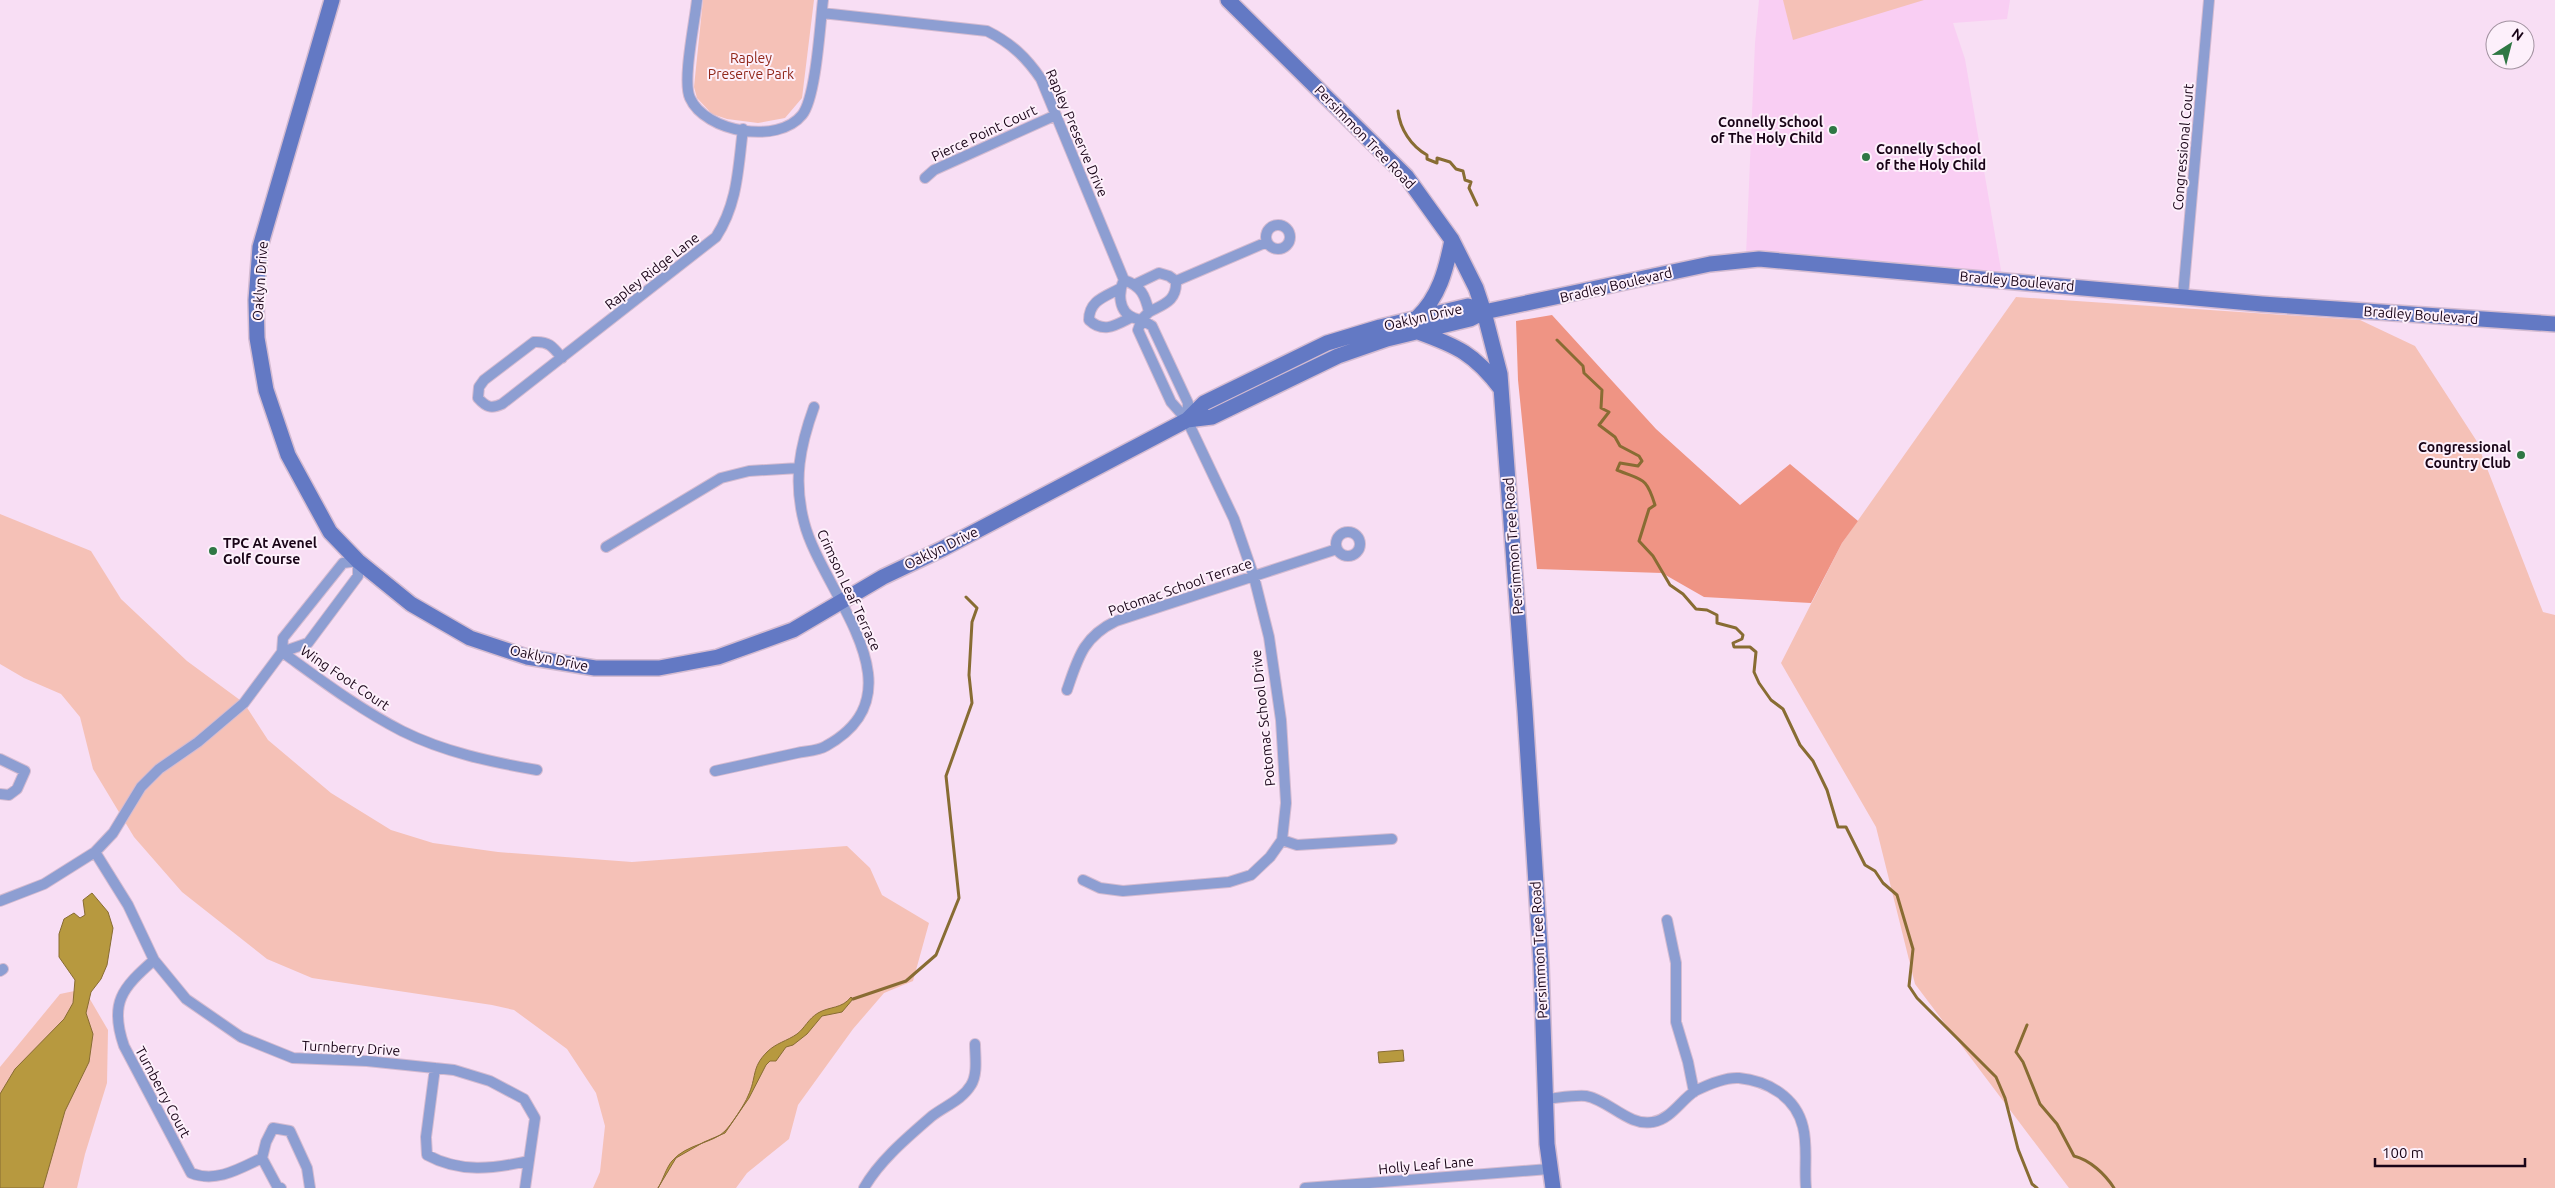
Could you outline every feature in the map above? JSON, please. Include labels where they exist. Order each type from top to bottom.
[{"type":"main road","name":"Oaklyn Drive","points":[[332,0],[260,247],[256,300],[257,338],[266,390],[288,455],[330,532],[358,561],[411,604],[470,638],[527,657],[595,668],[659,668],[718,657],[793,630],[841,600],[1187,420],[1212,416],[1338,356],[1468,306],[1484,312]]},
{"type":"main road","name":"Persimmon Tree Road","points":[[1228,0],[1406,176],[1452,240],[1476,288],[1484,312],[1500,374],[1527,730],[1541,963],[1548,1169],[1552,1188]]},
{"type":"main road","points":[[1452,240],[1445,275],[1417,325],[1453,344],[1484,366],[1501,389]]},
{"type":"main road","name":"Bradley Boulevard","points":[[1484,312],[1710,264],[1759,259],[2281,305],[2555,324]]},
{"type":"street","points":[[697,0],[687,77],[689,97],[700,113],[717,124],[760,133],[784,129],[802,115],[810,99],[823,0]]},
{"type":"street","name":"Congressional Court","points":[[2183,296],[2209,0]]},
{"type":"street","name":"Rapley Preserve Drive","points":[[822,12],[987,31],[1007,42],[1028,59],[1041,79],[1056,115],[1122,285],[1122,306],[1141,316],[1152,326],[1188,403],[1187,420]]},
{"type":"street","name":"Pierce Point Court","points":[[925,178],[934,170],[1056,115]]},
{"type":"street","name":"Rapley Ridge Lane","points":[[562,358],[552,345],[544,341],[534,342],[484,380],[479,387],[478,398],[484,406],[493,408],[502,404],[562,358],[716,237],[727,221],[734,203],[743,129]]},
{"type":"street","points":[[1176,281],[1267,242]]},
{"type":"street","points":[[1159,273],[1169,276],[1176,281],[1176,292],[1172,300],[1141,316],[1106,329],[1097,327],[1089,320],[1089,310],[1094,302],[1122,285],[1136,284],[1159,273]]},
{"type":"street","name":"Rapley Preserve Drive","points":[[1136,284],[1145,296],[1138,330],[1171,402],[1187,420]]},
{"type":"street","name":"Crimson Leaf Terrace","points":[[715,771],[825,747],[848,731],[862,712],[869,686],[867,658],[841,600],[813,546],[804,524],[797,488],[803,437],[814,407]]},
{"type":"street","name":"Potomac School Drive","points":[[1187,420],[1234,519],[1254,576],[1269,637],[1280,720],[1286,804],[1282,840]]},
{"type":"street","points":[[606,547],[721,478],[749,471],[799,468]]},
{"type":"street","name":"Potomac School Terrace","points":[[1067,690],[1081,650],[1101,628],[1116,621],[1337,549]]},
{"type":"street","points":[[0,901],[44,884],[95,852],[113,833],[142,787],[159,769],[198,742],[244,703],[282,652],[283,638],[343,563],[358,561],[358,576],[308,643],[282,652]]},
{"type":"street","name":"Wing Foot Court","points":[[282,652],[350,702],[403,732],[491,762],[537,770]]},
{"type":"street","points":[[0,759],[25,771],[17,789],[9,795],[0,794]]},
{"type":"street","points":[[1083,880],[1100,888],[1123,891],[1229,882],[1251,875],[1259,869],[1282,840],[1297,845],[1392,839]]},
{"type":"street","name":"Turnberry Drive","points":[[95,852],[128,905],[154,960],[186,999],[241,1037],[277,1054],[314,1061],[367,1061],[454,1070],[490,1081],[524,1099],[534,1118],[525,1188]]},
{"type":"street","points":[[1667,920],[1676,963],[1676,1022],[1688,1062],[1694,1092]]},
{"type":"street","name":"Turnberry Court","points":[[154,960],[134,977],[121,994],[117,1009],[117,1025],[124,1046],[190,1173],[203,1178],[211,1178],[231,1172],[262,1158]]},
{"type":"street","points":[[864,1188],[871,1176],[894,1151],[934,1115],[962,1096],[971,1085],[975,1077],[975,1044]]},
{"type":"street","points":[[435,1068],[426,1137],[427,1155],[443,1164],[464,1168],[500,1167],[528,1161]]},
{"type":"street","points":[[1545,1099],[1586,1096],[1613,1106],[1634,1120],[1652,1122],[1673,1111],[1694,1092],[1711,1084],[1737,1078],[1767,1085],[1786,1097],[1797,1110],[1806,1144],[1806,1188]]},
{"type":"street","points":[[281,1188],[277,1186],[262,1158],[266,1142],[273,1128],[290,1132],[307,1168],[310,1188]]},
{"type":"street","name":"Holly Leaf Lane","points":[[1305,1188],[1548,1169]]},
{"type":"shaded area","name":"Connelly School of the Holy Child","points":[[1759,0],[2010,0],[2007,19],[1953,23],[1965,59],[2002,276],[1746,255],[1755,43]]},
{"type":"shaded area","points":[[1552,315],[1656,429],[1740,505],[1790,464],[1858,521],[1842,543],[1811,603],[1704,597],[1662,573],[1537,569],[1518,380],[1516,321]]},
{"type":"shaded area","points":[[92,893],[108,912],[113,928],[107,965],[101,979],[91,992],[86,1013],[93,1034],[89,1062],[65,1111],[43,1188],[0,1188],[0,1094],[15,1069],[64,1019],[73,1003],[75,980],[59,957],[59,934],[64,919],[74,913],[80,918],[85,915],[83,900]]},
{"type":"shaded area","points":[[851,997],[853,999],[842,1012],[822,1016],[807,1034],[793,1045],[786,1047],[776,1061],[770,1061],[766,1065],[749,1098],[725,1133],[720,1135],[731,1124],[744,1104],[751,1089],[756,1068],[767,1052],[774,1046],[797,1034],[818,1013],[844,1004]]},
{"type":"shaded area","points":[[1403,1050],[1404,1061],[1379,1063],[1378,1052]]},
{"type":"shaded area","points":[[702,1143],[676,1158],[658,1188],[672,1161],[678,1155]]},
{"type":"green space","name":"Rapley Preserve Park","points":[[703,0],[814,0],[802,98],[785,118],[758,123],[727,119],[712,114],[697,98],[694,87]]},
{"type":"green space","points":[[1783,0],[1924,0],[1793,40]]},
{"type":"green space","name":"Congressional Country Club","points":[[2016,297],[2360,320],[2415,346],[2476,440],[2543,612],[2555,615],[2555,1188],[2069,1188],[1915,984],[1876,827],[1781,663],[1842,543]]},
{"type":"green space","points":[[0,514],[91,551],[121,599],[187,661],[244,703],[268,740],[331,793],[391,830],[433,843],[498,852],[632,862],[847,846],[870,868],[882,895],[929,923],[913,981],[884,993],[853,1029],[798,1105],[789,1139],[747,1173],[736,1188],[593,1188],[600,1172],[605,1126],[596,1093],[567,1049],[514,1010],[312,978],[267,959],[182,892],[134,837],[93,769],[80,717],[61,694],[24,678],[0,664]]},
{"type":"green space","points":[[84,989],[108,1030],[107,1083],[85,1154],[77,1188],[0,1188],[0,1067],[60,994]]},
{"type":"waterway","points":[[1398,111],[1401,124],[1407,136],[1416,147],[1427,155],[1427,159],[1437,163],[1437,158],[1450,162],[1456,169],[1463,171],[1465,180],[1471,182],[1469,188],[1477,205]]},
{"type":"waterway","points":[[1557,340],[1583,366],[1584,373],[1602,390],[1601,408],[1609,412],[1599,425],[1615,437],[1620,446],[1639,456],[1642,461],[1638,466],[1620,463],[1617,470],[1638,478],[1646,484],[1655,505],[1649,509],[1639,541],[1653,556],[1670,585],[1683,594],[1696,609],[1707,610],[1717,615],[1717,623],[1736,628],[1743,635],[1742,639],[1733,643],[1734,647],[1750,647],[1756,652],[1754,672],[1759,683],[1771,700],[1783,709],[1800,745],[1813,761],[1827,790],[1838,827],[1846,827],[1865,865],[1875,871],[1883,883],[1897,895],[1913,949],[1909,986],[1917,998],[1996,1077],[2005,1098],[2018,1149],[2032,1184],[2037,1188]]},
{"type":"waterway","points":[[853,999],[906,981],[936,955],[959,898],[946,776],[972,703],[969,675],[972,622],[977,608],[966,597]]},
{"type":"waterway","points":[[2027,1025],[2016,1052],[2023,1062],[2040,1104],[2057,1124],[2074,1156],[2097,1168],[2114,1188]]},
{"type":"place","name":"Connelly School of The Holy Child","points":[[1833,130]]},
{"type":"place","name":"Connelly School of the Holy Child","points":[[1866,157]]},
{"type":"place","name":"Congressional Country Club","points":[[2521,455]]},
{"type":"place","name":"TPC At Avenel Golf Course","points":[[213,551]]}]
